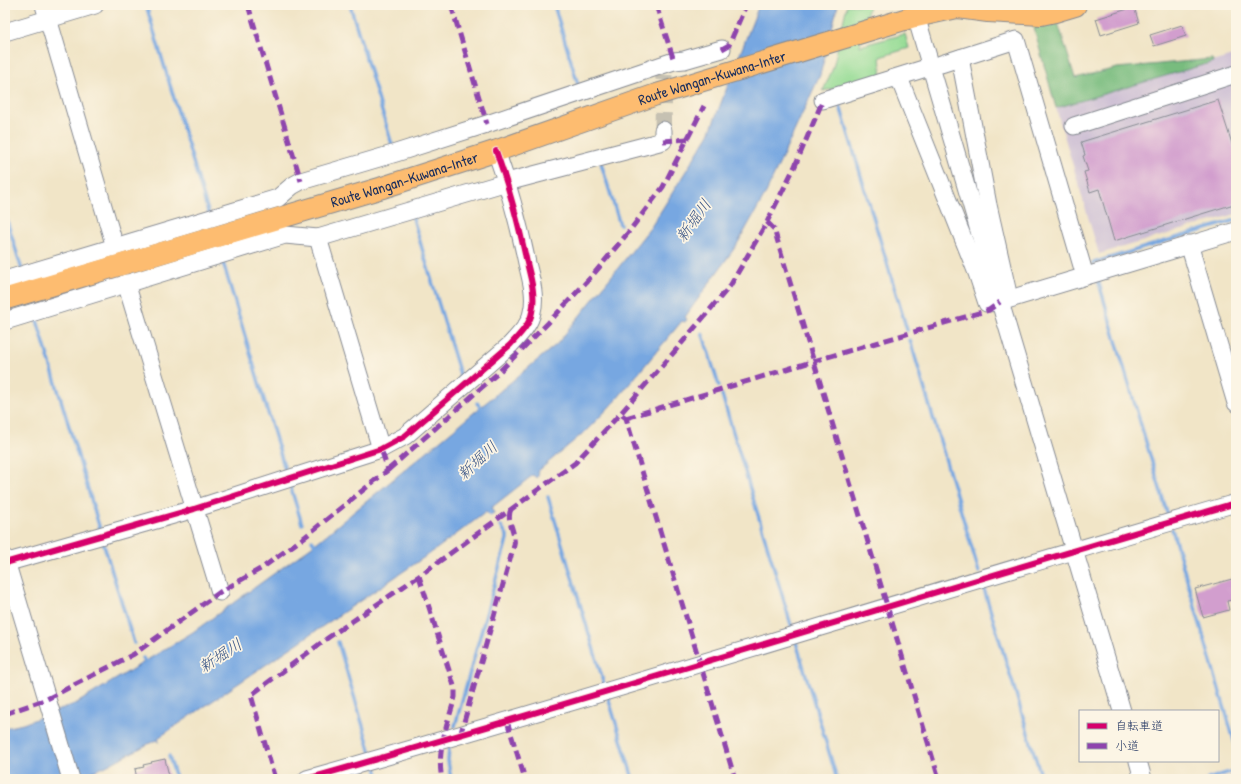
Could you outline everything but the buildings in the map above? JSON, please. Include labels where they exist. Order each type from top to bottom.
[{"type":"highway","points":[[916,16],[966,6],[997,5]]},
{"type":"highway","points":[[966,6],[988,11],[1041,14],[1075,5]]},
{"type":"main road","name":"Route Wangan-Kuwana-Inter","points":[[5,299],[286,216],[496,150],[655,94],[713,78],[916,16]]},
{"type":"street","points":[[5,32],[46,12],[95,5]]},
{"type":"street","points":[[46,12],[115,247]]},
{"type":"street","points":[[916,16],[1122,710]]},
{"type":"street","points":[[940,64],[1016,40],[1085,276]]},
{"type":"street","points":[[5,280],[278,198],[292,186],[301,181],[404,151],[664,70],[722,49]]},
{"type":"street","points":[[960,58],[988,205],[1008,293],[1000,302]]},
{"type":"street","points":[[823,100],[899,78],[923,69]]},
{"type":"street","points":[[1074,126],[1236,74]]},
{"type":"street","points":[[899,78],[977,273],[987,303],[1000,302],[1236,230]]},
{"type":"street","points":[[5,321],[285,235],[318,238],[507,182],[663,141],[663,130]]},
{"type":"street","points":[[71,779],[6,561],[194,509],[381,449],[405,436],[510,345],[522,332],[532,313],[533,292],[523,243],[507,182],[496,150]]},
{"type":"street","points":[[318,238],[381,449]]},
{"type":"street","points":[[1188,244],[1236,404]]},
{"type":"street","points":[[126,283],[220,592]]},
{"type":"street","points":[[307,779],[460,736],[1074,550],[1236,503]]},
{"type":"street","points":[[1138,762],[1143,779]]},
{"type":"shaded area","points":[[1236,55],[1236,214],[1099,254],[1056,108]]},
{"type":"green space","points":[[847,5],[869,5],[860,46],[905,34],[909,48],[880,57],[882,78],[823,91],[833,68]]},
{"type":"green space","points":[[1056,16],[1075,78],[1117,68],[1212,59],[1213,62],[1056,108],[1032,22]]},
{"type":"water","name":"新堀川","points":[[759,5],[838,5],[820,75],[765,195],[736,246],[685,317],[687,319],[685,322],[682,321],[616,400],[588,429],[537,472],[539,475],[536,478],[533,475],[491,508],[494,513],[490,516],[486,512],[435,550],[158,738],[159,742],[156,740],[106,766],[75,779],[5,779],[5,728],[23,724],[77,703],[193,632],[315,544],[557,344],[651,227],[709,134]]},
{"type":"waterway","points":[[146,5],[209,215]]},
{"type":"waterway","points":[[350,5],[393,148]]},
{"type":"waterway","points":[[554,5],[579,88]]},
{"type":"waterway","points":[[838,99],[907,330]]},
{"type":"waterway","points":[[601,163],[620,225]]},
{"type":"waterway","points":[[5,214],[22,270]]},
{"type":"waterway","points":[[412,215],[461,378]]},
{"type":"waterway","points":[[1093,263],[1236,220]]},
{"type":"waterway","points":[[222,259],[286,473]]},
{"type":"waterway","points":[[1098,280],[1168,516]]},
{"type":"waterway","points":[[36,317],[100,529]]},
{"type":"waterway","points":[[702,333],[719,386]]},
{"type":"waterway","points":[[910,340],[979,572]]},
{"type":"waterway","points":[[722,395],[792,628]]},
{"type":"waterway","points":[[477,403],[483,410]]},
{"type":"waterway","points":[[290,485],[302,524]]},
{"type":"waterway","points":[[548,497],[604,684]]},
{"type":"waterway","points":[[455,726],[507,539],[507,535],[501,526]]},
{"type":"waterway","points":[[1172,529],[1236,747]]},
{"type":"waterway","points":[[312,540],[317,548]]},
{"type":"waterway","points":[[103,542],[134,643]]},
{"type":"waterway","points":[[983,586],[1042,779]]},
{"type":"waterway","points":[[338,642],[371,753]]},
{"type":"waterway","points":[[796,642],[837,779]]},
{"type":"waterway","points":[[143,658],[147,665]]},
{"type":"waterway","points":[[608,697],[633,779]]},
{"type":"waterway","points":[[449,748],[448,761],[451,779]]},
{"type":"waterway","points":[[169,756],[176,779]]},
{"type":"waterway","points":[[376,767],[379,779]]},
{"type":"waterway","points":[[1208,779],[1236,770]]},
{"type":"tunnel","points":[[663,130],[664,75]]},
{"type":"marked path","points":[[248,5],[301,181]]},
{"type":"marked path","points":[[451,5],[487,124]]},
{"type":"marked path","points":[[656,5],[674,61]]},
{"type":"marked path","points":[[722,49],[729,45],[746,5]]},
{"type":"marked path","points":[[275,779],[251,695],[329,637],[419,576],[575,463],[620,414],[730,286],[767,222],[795,166],[823,100]]},
{"type":"marked path","points":[[388,470],[498,373],[592,276],[663,187],[704,106]]},
{"type":"marked path","points":[[663,141],[688,139]]},
{"type":"marked path","points":[[767,222],[774,229],[939,779]]},
{"type":"marked path","points":[[626,418],[989,310],[1000,302]]},
{"type":"marked path","points":[[622,415],[626,418],[735,779]]},
{"type":"marked path","points":[[5,714],[47,699],[134,654],[220,592],[262,568],[306,536],[388,470],[381,449]]},
{"type":"marked path","points":[[460,736],[514,545],[514,535],[509,517],[511,509]]},
{"type":"marked path","points":[[419,576],[455,689],[455,697],[446,727],[442,748],[442,779]]},
{"type":"marked path","points":[[507,721],[525,779]]},
{"type":"marked path","points":[[1225,779],[1236,776]]},
{"type":"cycle path","points":[[5,563],[194,509],[381,449],[405,436],[510,345],[523,330],[531,317],[533,306],[531,281],[521,235],[496,151]]},
{"type":"cycle path","points":[[307,779],[423,746],[1236,503]]}]
